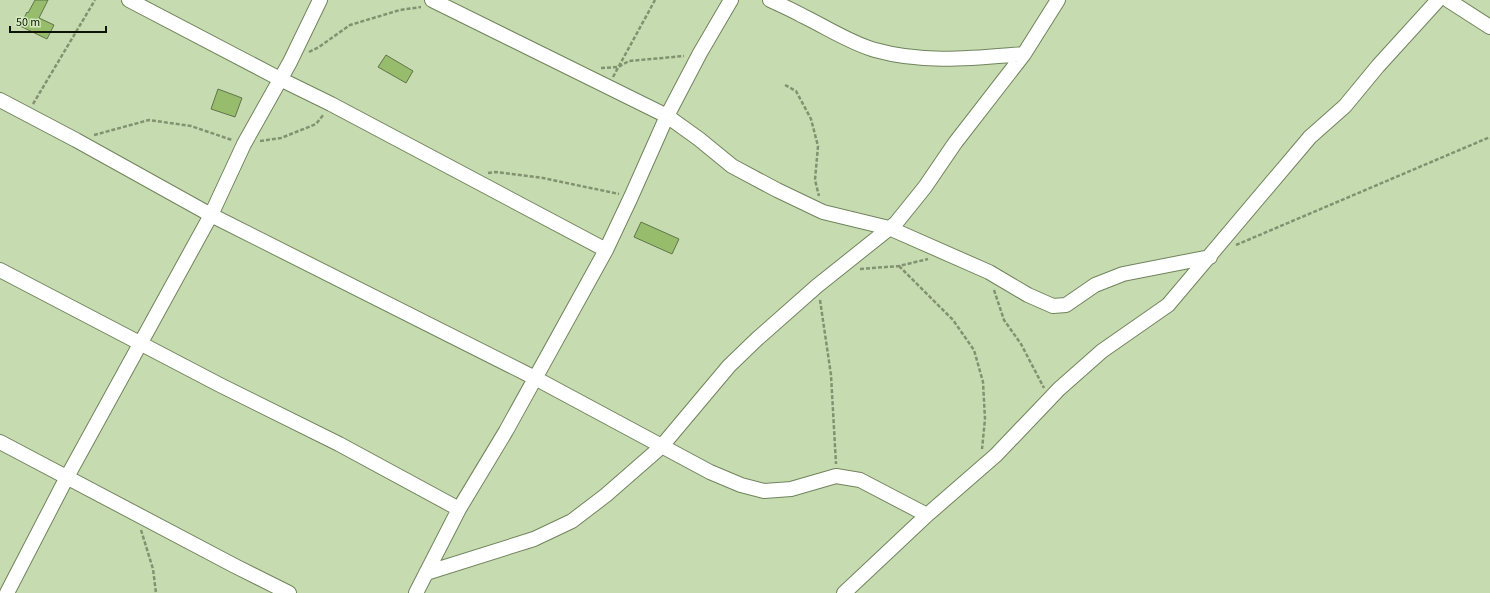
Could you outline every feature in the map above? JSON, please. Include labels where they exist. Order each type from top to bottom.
[{"type":"street","points":[[129,0],[331,104],[606,250]]},
{"type":"street","points":[[7,593],[68,477],[211,215],[244,144],[290,62],[320,0]]},
{"type":"street","points":[[416,593],[459,509],[506,431],[606,250],[667,116],[700,53],[731,0]]},
{"type":"street","points":[[770,0],[874,50],[916,58],[947,60],[1024,54]]},
{"type":"street","points":[[426,572],[534,539],[572,521],[606,495],[661,447],[729,366],[757,339],[817,286],[896,223],[925,187],[955,143],[1024,54],[1058,0]]},
{"type":"street","points":[[844,593],[927,515],[996,455],[1059,389],[1102,351],[1168,305],[1310,137],[1345,106],[1378,66],[1438,0]]},
{"type":"street","points":[[1448,0],[1490,27]]},
{"type":"street","points":[[437,2],[667,116],[699,139],[732,166],[823,212],[889,228],[989,272],[1028,295],[1053,306],[1066,305],[1095,285],[1123,274],[1210,257]]},
{"type":"street","points":[[0,100],[76,140],[211,215],[536,378],[661,447],[710,472],[741,485],[764,490],[790,489],[836,476],[860,480],[927,515]]},
{"type":"street","points":[[0,270],[140,344],[339,444],[459,509]]},
{"type":"street","points":[[0,442],[289,593]]},
{"type":"path","points":[[27,114],[95,0]]},
{"type":"path","points":[[608,86],[655,0]]},
{"type":"path","points":[[290,62],[319,47],[350,25],[400,10],[437,2]]},
{"type":"path","points":[[596,68],[618,67],[629,61],[668,58],[700,53]]},
{"type":"path","points":[[785,86],[796,91],[811,119],[818,146],[815,180],[823,212]]},
{"type":"path","points":[[76,140],[148,120],[191,126],[244,144],[281,138],[316,124],[331,104]]},
{"type":"path","points":[[1231,247],[1490,137]]},
{"type":"path","points":[[470,177],[495,172],[543,178],[631,197]]},
{"type":"path","points":[[837,271],[899,266],[950,254]]},
{"type":"path","points":[[899,266],[953,320],[974,350],[983,382],[986,419],[981,468]]},
{"type":"path","points":[[989,272],[1004,320],[1022,344],[1050,398]]},
{"type":"path","points":[[817,286],[831,375],[836,476]]},
{"type":"path","points":[[138,514],[153,569],[156,593]]},
{"type":"building","points":[[35,0],[48,0],[39,18],[54,25],[47,39],[20,26]]},
{"type":"building","points":[[386,55],[413,71],[406,83],[378,67]]},
{"type":"building","points":[[218,89],[242,98],[235,117],[211,109]]},
{"type":"building","points":[[641,222],[679,239],[672,254],[634,237]]}]
